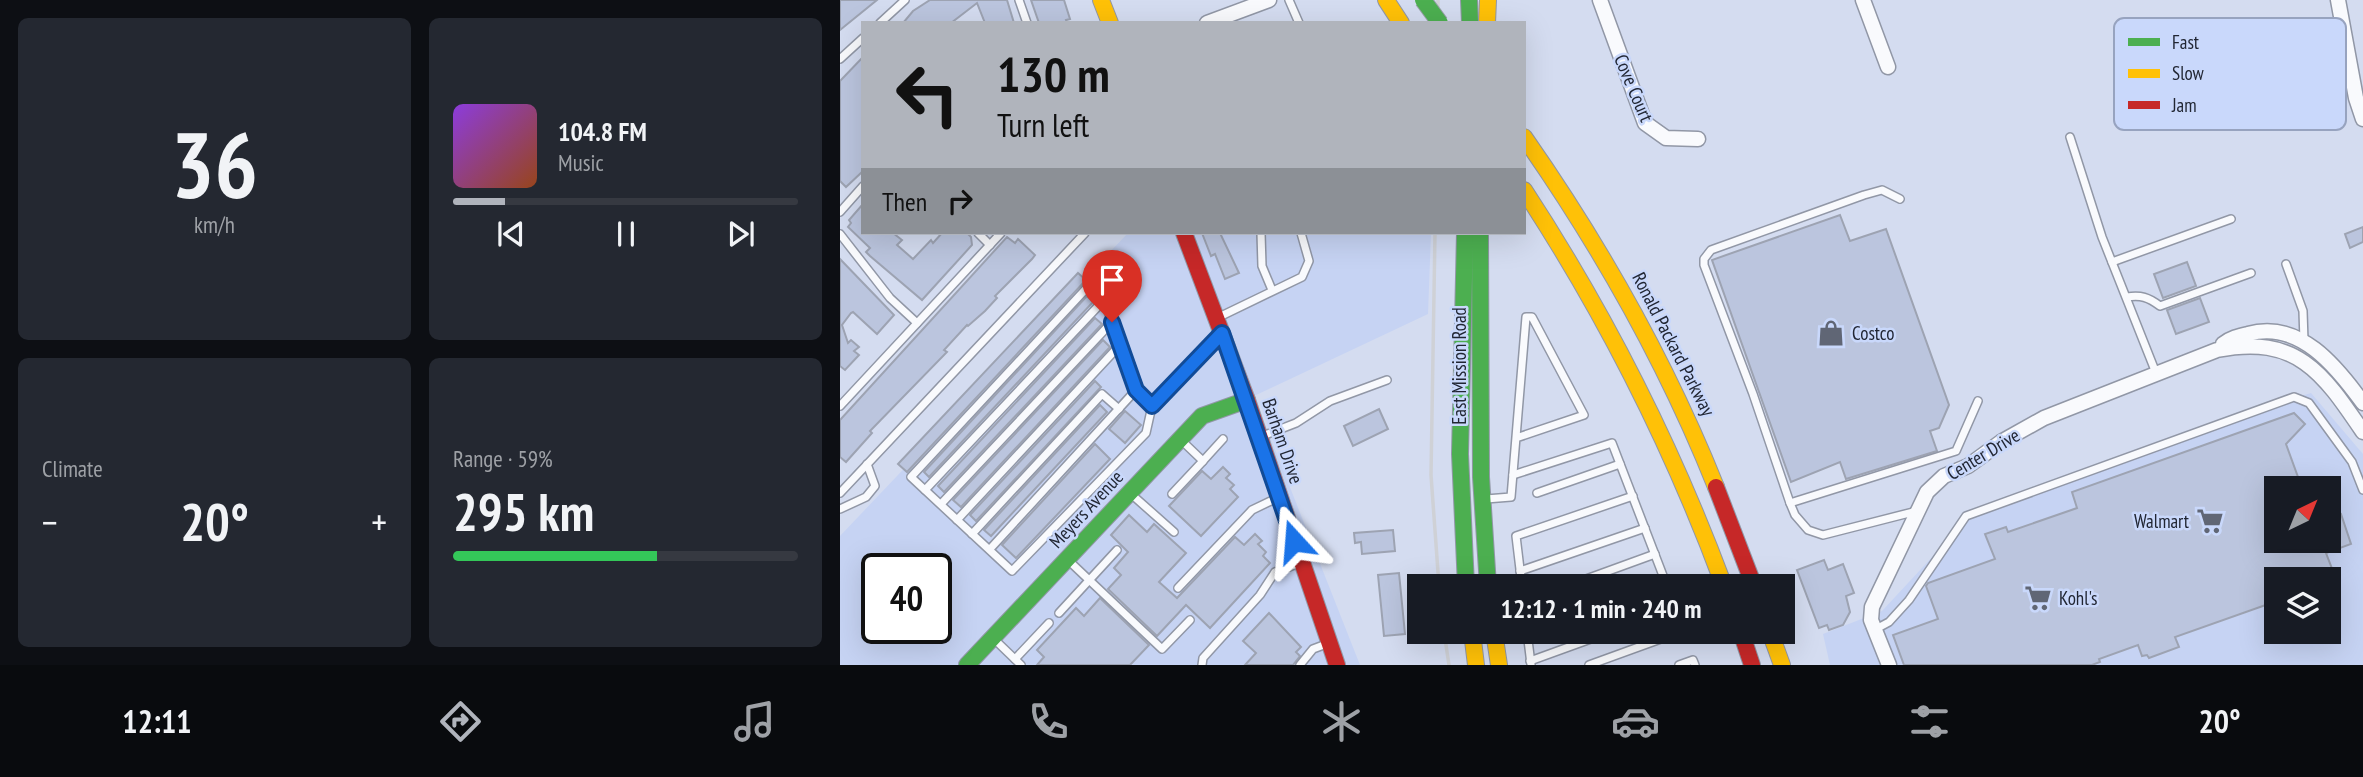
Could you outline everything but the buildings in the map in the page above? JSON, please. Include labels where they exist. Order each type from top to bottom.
[{"type":"main road","points":[[1101,0],[1109,21]]},
{"type":"main road","points":[[1386,0],[1400,21]]},
{"type":"main road","points":[[1423,0],[1439,21]]},
{"type":"main road","points":[[1469,0],[1471,21]]},
{"type":"main road","points":[[1487,21],[1488,0]]},
{"type":"main road","name":"Ronald Packard Parkway","points":[[1526,140],[1602,253],[1658,354],[1713,474],[1750,574]]},
{"type":"main road","points":[[1526,193],[1603,316],[1643,393],[1670,451],[1719,574]]},
{"type":"main road","name":"Barham Drive","points":[[1185,235],[1247,400],[1337,665]]},
{"type":"main road","name":"East Mission Road","points":[[1465,235],[1460,354],[1460,478],[1465,574]]},
{"type":"main road","name":"East Mission Road","points":[[1480,235],[1482,499],[1487,574]]},
{"type":"main road","name":"Meyers Avenue","points":[[967,665],[1202,416],[1247,400]]},
{"type":"main road","points":[[1460,478],[1473,496],[1482,499]]},
{"type":"main road","points":[[1473,644],[1476,665]]},
{"type":"main road","points":[[1496,644],[1499,665]]},
{"type":"main road","points":[[1745,644],[1752,665]]},
{"type":"main road","points":[[1774,644],[1782,665]]},
{"type":"street","points":[[1212,21],[1269,0]]},
{"type":"street","name":"Cove Court","points":[[1600,0],[1645,123],[1666,138],[1698,139]]},
{"type":"street","points":[[1863,0],[1888,67]]},
{"type":"street","points":[[2338,0],[2341,18]]},
{"type":"street","points":[[2346,43],[2363,119]]},
{"type":"street","name":"Center Drive","points":[[2217,350],[2228,339],[2255,332],[2276,333],[2304,342],[2341,372],[2363,403]]},
{"type":"street","name":"Center Drive","points":[[1889,665],[1871,620],[1872,607],[1927,492],[1944,476],[1968,466],[2044,418],[2217,350],[2235,346],[2289,353],[2312,366],[2363,432]]},
{"type":"lane","points":[[882,21],[905,0]]},
{"type":"lane","points":[[1019,0],[1026,21]]},
{"type":"lane","points":[[1289,0],[1298,21]]},
{"type":"lane","points":[[840,59],[861,40]]},
{"type":"lane","points":[[2070,137],[2112,262],[2156,373]]},
{"type":"lane","points":[[840,212],[861,188]]},
{"type":"lane","points":[[1899,199],[1882,190],[1864,195],[1711,250],[1704,259],[1704,265],[1753,394],[1790,503],[1795,515],[1808,530],[1823,535],[1918,511]]},
{"type":"lane","points":[[2112,262],[2231,219]]},
{"type":"lane","points":[[840,234],[890,298],[917,323]]},
{"type":"lane","points":[[980,235],[990,245]]},
{"type":"lane","points":[[840,406],[999,235]]},
{"type":"lane","points":[[855,502],[842,491],[1084,235]]},
{"type":"lane","points":[[1261,235],[1262,266],[1272,290]]},
{"type":"lane","points":[[1152,406],[1136,390],[1096,278],[911,477],[1013,570],[1146,433],[1152,406],[1219,326],[1237,311],[1272,290],[1302,277],[1307,271],[1309,261],[1302,235]]},
{"type":"lane","points":[[2286,264],[2303,312],[2304,342]]},
{"type":"lane","points":[[2127,297],[2140,295],[2160,306],[2251,273]]},
{"type":"lane","points":[[925,490],[1104,300]]},
{"type":"lane","points":[[1482,499],[1511,497],[1526,317],[1532,317],[1584,415],[1516,438]]},
{"type":"lane","points":[[941,504],[1112,322]]},
{"type":"lane","points":[[957,520],[1120,345]]},
{"type":"lane","points":[[1260,438],[1296,423],[1330,401],[1387,380]]},
{"type":"lane","points":[[990,550],[1136,390]]},
{"type":"lane","points":[[840,392],[846,399]]},
{"type":"lane","points":[[972,534],[1102,394],[1119,409]]},
{"type":"lane","points":[[1875,630],[1889,622],[1909,600],[1966,516],[2294,397],[2309,403],[2352,462],[2363,490]]},
{"type":"lane","points":[[1790,503],[1956,451],[1978,401]]},
{"type":"lane","points":[[1180,439],[1203,461]]},
{"type":"lane","points":[[1172,494],[1223,439]]},
{"type":"lane","points":[[1513,475],[1612,443],[1662,574]]},
{"type":"lane","points":[[840,509],[866,497],[874,486],[867,464]]},
{"type":"lane","points":[[1537,493],[1620,464]]},
{"type":"lane","points":[[1129,493],[1174,532]]},
{"type":"lane","points":[[1520,574],[1516,536],[1633,496]]},
{"type":"lane","points":[[1178,588],[1252,510],[1280,497]]},
{"type":"lane","points":[[1520,571],[1645,528]]},
{"type":"lane","points":[[1059,613],[1117,550]]},
{"type":"lane","points":[[1600,574],[1655,554]]},
{"type":"lane","points":[[1067,559],[1162,649],[1191,620]]},
{"type":"lane","points":[[1202,665],[1203,658],[1260,595],[1275,572],[1302,563]]},
{"type":"lane","points":[[993,638],[1018,662],[1049,623]]},
{"type":"lane","points":[[1300,665],[1313,649],[1329,643]]},
{"type":"lane","points":[[1529,644],[1531,663],[1579,644]]},
{"type":"lane","points":[[1589,665],[1647,644]]},
{"type":"lane","points":[[1679,665],[1693,660],[1695,665]]},
{"type":"shaded area","points":[[1126,235],[1431,235],[1428,314],[1254,396],[1360,665],[840,665],[840,536]]},
{"type":"shaded area","points":[[2311,393],[2363,454],[2363,665],[1830,665],[1823,634],[1882,611],[1975,511],[2242,414]]},
{"type":"railway","points":[[1438,0],[1438,21]]},
{"type":"railway","points":[[1435,235],[1431,475],[1438,574]]},
{"type":"railway","points":[[1446,644],[1449,665]]},
{"type":"traffic: fast","points":[[1423,0],[1439,21]]},
{"type":"traffic: fast","points":[[1469,0],[1470,21]]},
{"type":"traffic: fast","points":[[1465,235],[1460,454],[1465,574]]},
{"type":"traffic: fast","points":[[1480,235],[1481,477],[1487,574]]},
{"type":"traffic: fast","points":[[967,665],[1202,416],[1247,400]]},
{"type":"traffic: slow","points":[[1101,0],[1109,21]]},
{"type":"traffic: slow","points":[[1386,0],[1400,21]]},
{"type":"traffic: slow","points":[[1487,21],[1488,0]]},
{"type":"traffic: slow","points":[[1526,140],[1630,306],[1676,395],[1716,487]]},
{"type":"traffic: slow","points":[[1526,193],[1583,285],[1635,382],[1682,483],[1719,574]]},
{"type":"traffic: slow","points":[[1473,644],[1476,665]]},
{"type":"traffic: slow","points":[[1496,644],[1499,665]]},
{"type":"traffic: slow","points":[[1774,644],[1782,665]]},
{"type":"traffic: jam","points":[[1185,235],[1247,400],[1337,665]]},
{"type":"traffic: jam","points":[[1716,487],[1749,574]]},
{"type":"traffic: jam","points":[[1745,644],[1752,665]]},
{"type":"place","name":"Costco","points":[[1831,333]]},
{"type":"place","name":"Walmart","points":[[2210,521]]},
{"type":"place","name":"Kohl's","points":[[2038,598]]},
{"type":"route","points":[[1112,322],[1136,390],[1152,406],[1222,333],[1294,541]]}]
